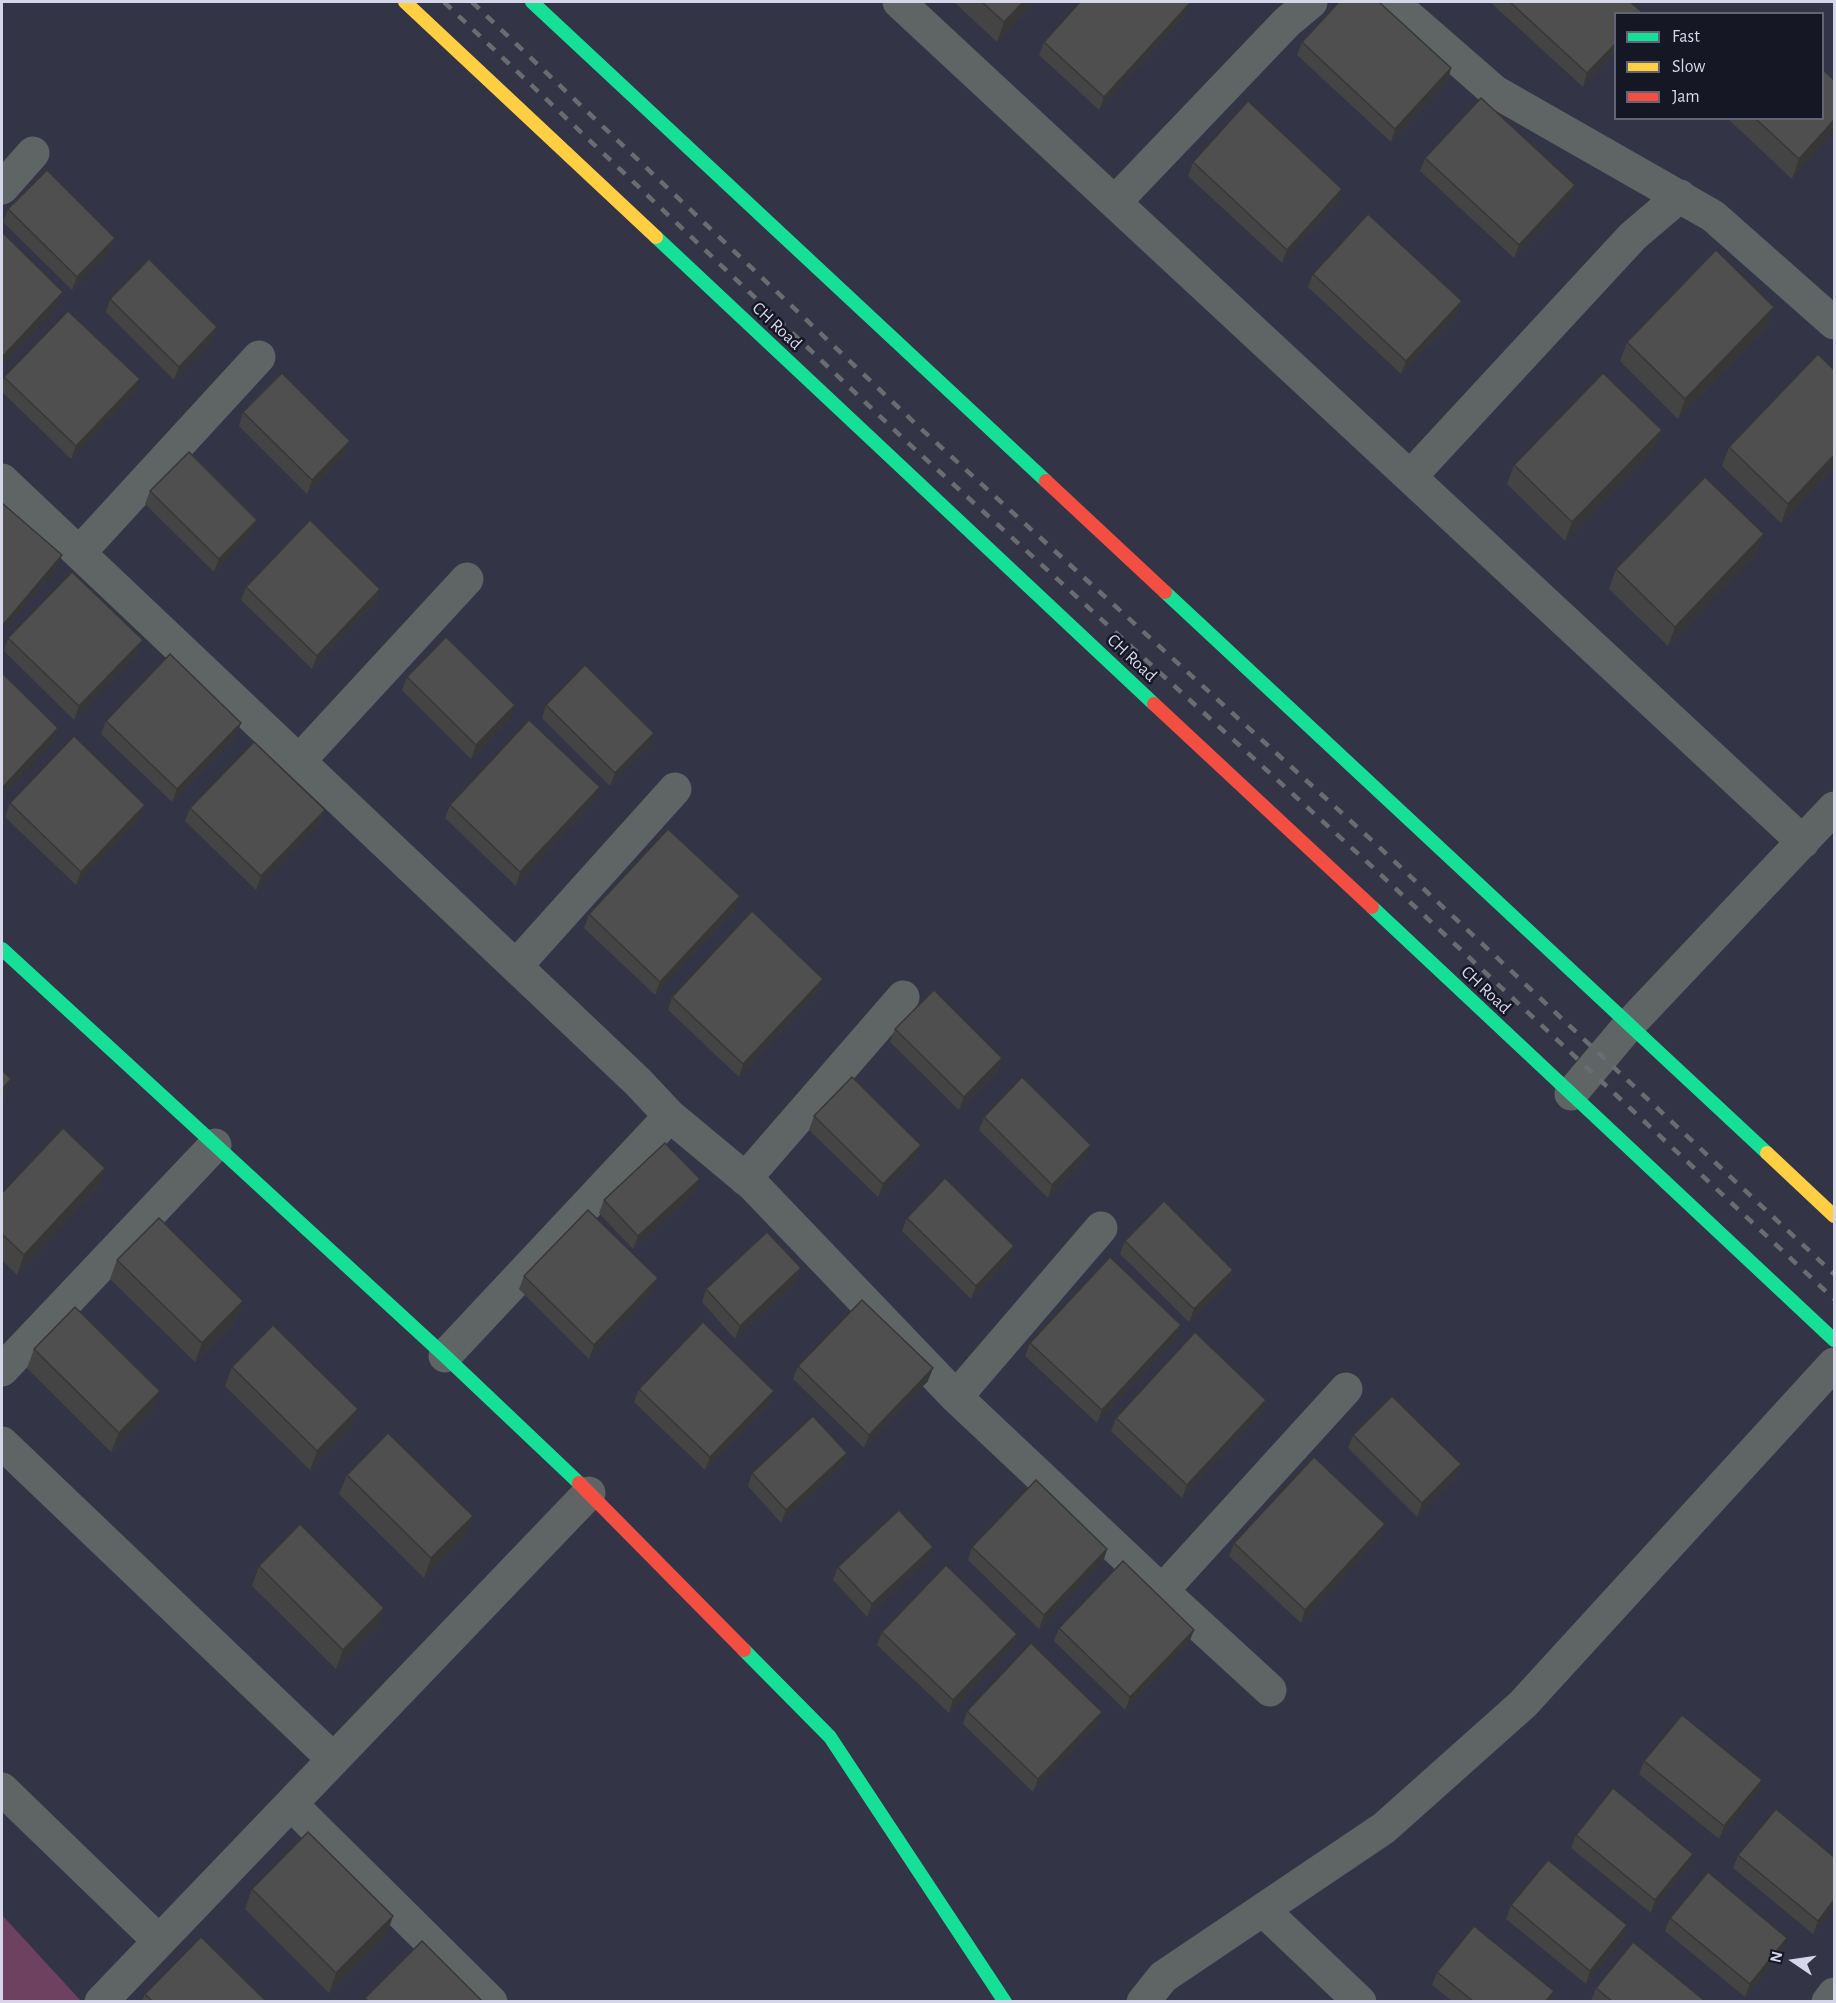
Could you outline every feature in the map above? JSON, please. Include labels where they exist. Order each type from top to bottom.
[{"type":"street","name":"CH Road","points":[[405,2],[1834,1340]]},
{"type":"street","points":[[532,2],[1834,1216]]},
{"type":"street","points":[[899,2],[1803,842]]},
{"type":"street","points":[[1115,202],[1287,22],[1311,2]]},
{"type":"street","points":[[1392,2],[1494,91],[1713,216],[1832,316]]},
{"type":"street","points":[[2,188],[33,153]]},
{"type":"street","points":[[1410,477],[1633,236],[1680,196]]},
{"type":"street","points":[[79,553],[259,357]]},
{"type":"street","points":[[2,480],[638,1082],[670,1116],[745,1179],[956,1397],[1270,1690]]},
{"type":"street","points":[[299,761],[467,579]]},
{"type":"street","points":[[516,966],[675,789]]},
{"type":"street","points":[[1570,1094],[1629,1024],[1834,808]]},
{"type":"street","points":[[2,949],[445,1356],[589,1493],[830,1737],[1005,2001]]},
{"type":"street","points":[[745,1179],[903,997]]},
{"type":"street","points":[[445,1356],[670,1116]]},
{"type":"street","points":[[2,1370],[215,1145]]},
{"type":"street","points":[[956,1397],[1101,1228]]},
{"type":"street","points":[[1143,2001],[1163,1977],[1384,1828],[1522,1704],[1834,1365]]},
{"type":"street","points":[[1162,1591],[1346,1389]]},
{"type":"street","points":[[2,1443],[333,1759]]},
{"type":"street","points":[[101,2001],[589,1493]]},
{"type":"street","points":[[2,1789],[159,1941]]},
{"type":"street","points":[[291,1804],[491,2001]]},
{"type":"street","points":[[1263,1910],[1360,2001]]},
{"type":"street","points":[[1828,2001],[1834,1994]]},
{"type":"shaded area","points":[[2,1915],[81,2001],[2,2001]]},
{"type":"building","points":[[982,2],[1023,2],[1004,22]]},
{"type":"building","points":[[1080,2],[1190,3],[1104,97],[1044,42]]},
{"type":"building","points":[[1339,2],[1379,2],[1451,68],[1395,129],[1302,42]]},
{"type":"building","points":[[1510,2],[1630,2],[1642,12],[1614,12],[1614,45],[1587,73]]},
{"type":"building","points":[[1824,71],[1834,80],[1834,120],[1799,159],[1757,120],[1824,120]]},
{"type":"building","points":[[1481,98],[1575,185],[1519,245],[1425,158]]},
{"type":"building","points":[[1248,101],[1342,189],[1287,250],[1193,162]]},
{"type":"building","points":[[47,170],[115,238],[77,277],[8,209]]},
{"type":"building","points":[[1368,214],[1462,301],[1406,361],[1313,274]]},
{"type":"building","points":[[2,232],[63,292],[2,357]]},
{"type":"building","points":[[1716,250],[1774,307],[1685,399],[1627,342]]},
{"type":"building","points":[[149,259],[217,327],[179,367],[110,299]]},
{"type":"building","points":[[68,311],[140,379],[76,446],[4,377]]},
{"type":"building","points":[[1818,354],[1834,370],[1834,455],[1788,504],[1729,447]]},
{"type":"building","points":[[282,373],[350,441],[312,480],[243,412]]},
{"type":"building","points":[[1603,373],[1662,430],[1572,522],[1514,465]]},
{"type":"building","points":[[189,452],[257,520],[219,559],[150,491]]},
{"type":"building","points":[[1705,477],[1764,534],[1675,627],[1616,569]]},
{"type":"building","points":[[2,503],[62,555],[2,626]]},
{"type":"building","points":[[310,520],[380,589],[317,656],[246,587]]},
{"type":"building","points":[[72,572],[143,640],[79,706],[8,638]]},
{"type":"building","points":[[446,637],[515,705],[476,745],[407,677]]},
{"type":"building","points":[[170,654],[241,723],[177,789],[106,721]]},
{"type":"building","points":[[585,665],[654,733],[615,773],[546,705]]},
{"type":"building","points":[[2,673],[58,728],[2,788]]},
{"type":"building","points":[[529,720],[600,787],[520,872],[450,805]]},
{"type":"building","points":[[74,736],[145,805],[81,872],[10,803]]},
{"type":"building","points":[[254,742],[325,810],[261,876],[190,808]]},
{"type":"building","points":[[668,829],[740,896],[660,982],[589,914]]},
{"type":"building","points":[[752,911],[823,979],[743,1064],[672,997]]},
{"type":"building","points":[[934,990],[1002,1058],[964,1097],[895,1029]]},
{"type":"building","points":[[2,1070],[11,1079],[2,1089]]},
{"type":"building","points":[[852,1077],[921,1145],[883,1184],[814,1116]]},
{"type":"building","points":[[1022,1077],[1091,1145],[1052,1185],[984,1117]]},
{"type":"building","points":[[63,1128],[105,1168],[24,1255],[2,1234],[2,1193]]},
{"type":"building","points":[[665,1143],[700,1179],[638,1236],[604,1200]]},
{"type":"building","points":[[945,1178],[1014,1246],[976,1286],[907,1218]]},
{"type":"building","points":[[1164,1201],[1233,1270],[1194,1309],[1125,1241]]},
{"type":"building","points":[[588,1210],[658,1278],[594,1345],[524,1276]]},
{"type":"building","points":[[159,1218],[243,1301],[202,1343],[117,1260]]},
{"type":"building","points":[[767,1232],[801,1268],[740,1326],[706,1289]]},
{"type":"building","points":[[1110,1257],[1181,1325],[1102,1410],[1030,1343]]},
{"type":"building","points":[[862,1300],[933,1368],[869,1435],[798,1366]]},
{"type":"building","points":[[75,1307],[160,1391],[119,1433],[34,1349]]},
{"type":"building","points":[[703,1322],[774,1391],[710,1457],[639,1389]]},
{"type":"building","points":[[273,1325],[358,1409],[317,1451],[232,1367]]},
{"type":"building","points":[[1195,1332],[1266,1400],[1187,1485],[1116,1418]]},
{"type":"building","points":[[1392,1396],[1461,1464],[1422,1503],[1353,1435]]},
{"type":"building","points":[[813,1416],[847,1453],[786,1510],[752,1473]]},
{"type":"building","points":[[388,1433],[473,1516],[431,1558],[347,1475]]},
{"type":"building","points":[[1314,1457],[1385,1524],[1305,1610],[1234,1543]]},
{"type":"building","points":[[1036,1480],[1107,1549],[1044,1615],[972,1547]]},
{"type":"building","points":[[899,1510],[933,1547],[872,1604],[838,1567]]},
{"type":"building","points":[[300,1524],[384,1608],[343,1650],[259,1566]]},
{"type":"building","points":[[1123,1561],[1194,1630],[1130,1697],[1059,1628]]},
{"type":"building","points":[[946,1565],[1017,1634],[953,1700],[882,1632]]},
{"type":"building","points":[[1031,1643],[1102,1712],[1038,1779],[967,1711]]},
{"type":"building","points":[[1682,1715],[1762,1780],[1724,1826],[1644,1761]]},
{"type":"building","points":[[1613,1788],[1693,1854],[1655,1900],[1576,1835]]},
{"type":"building","points":[[1776,1809],[1834,1857],[1834,1900],[1818,1921],[1738,1855]]},
{"type":"building","points":[[308,1832],[393,1916],[336,1973],[252,1889]]},
{"type":"building","points":[[1548,1860],[1627,1925],[1590,1971],[1511,1905]]},
{"type":"building","points":[[1708,1872],[1787,1938],[1750,1984],[1670,1918]]},
{"type":"building","points":[[1474,1926],[1554,1991],[1546,2001],[1473,2001],[1437,1972]]},
{"type":"building","points":[[201,1937],[266,2001],[152,2001],[145,1994]]},
{"type":"building","points":[[422,1941],[482,2001],[368,2001],[365,1998]]},
{"type":"building","points":[[1633,1942],[1705,2001],[1612,2001],[1596,1988]]},
{"type":"railway","points":[[444,2],[906,441],[1365,860],[1834,1299]]},
{"type":"railway","points":[[472,2],[919,427],[1378,846],[1834,1274]]},
{"type":"traffic: fast","points":[[532,2],[1046,481]]},
{"type":"traffic: fast","points":[[656,237],[1154,704]]},
{"type":"traffic: fast","points":[[1165,592],[1767,1153]]},
{"type":"traffic: fast","points":[[1372,907],[1834,1340]]},
{"type":"traffic: fast","points":[[2,949],[445,1356],[579,1483]]},
{"type":"traffic: fast","points":[[744,1650],[830,1737],[1005,2002]]},
{"type":"traffic: slow","points":[[405,2],[656,237]]},
{"type":"traffic: slow","points":[[1767,1153],[1834,1216]]},
{"type":"traffic: jam","points":[[1046,481],[1165,592]]},
{"type":"traffic: jam","points":[[1154,704],[1372,907]]},
{"type":"traffic: jam","points":[[579,1483],[744,1650]]}]
